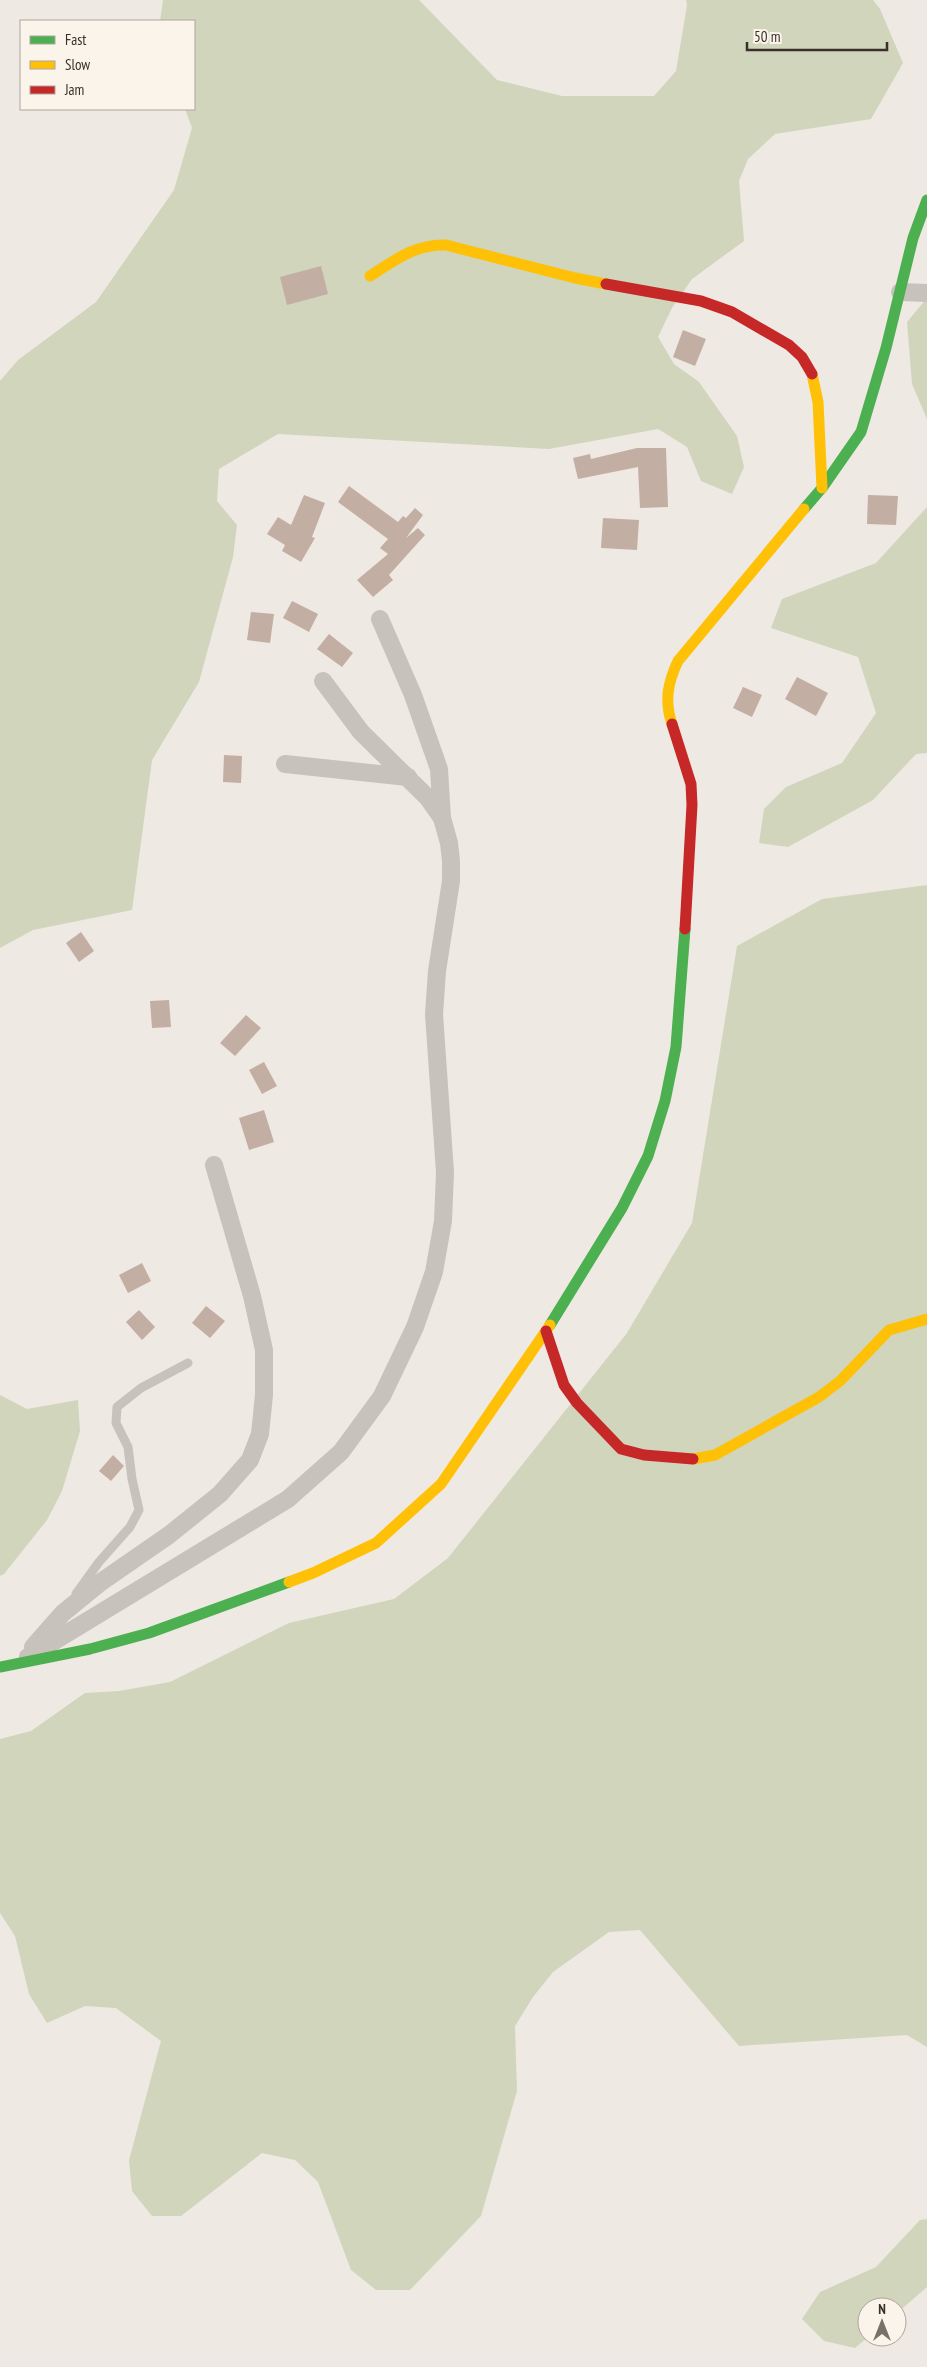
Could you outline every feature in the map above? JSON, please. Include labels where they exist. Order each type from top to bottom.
[{"type":"street","points":[[0,1667],[90,1649],[149,1633],[314,1573],[376,1543],[441,1484],[546,1331],[640,1176],[666,1100],[676,1047],[684,974],[692,805],[690,779],[670,727],[667,690],[670,676],[678,662],[822,488],[861,432],[886,348],[913,238],[927,200]]},
{"type":"street","points":[[370,276],[417,246],[446,245],[575,278],[701,301],[732,312],[789,345],[802,357],[812,372],[818,402],[822,488]]},
{"type":"street","points":[[900,292],[927,293]]},
{"type":"street","points":[[19,1662],[156,1581],[288,1499],[341,1452],[382,1396],[415,1327],[434,1272],[443,1221],[445,1172],[434,1014],[437,971],[451,881],[449,843],[442,818],[439,769],[413,694],[380,619]]},
{"type":"street","points":[[323,681],[362,732],[428,798],[442,818]]},
{"type":"street","points":[[285,764],[408,777]]},
{"type":"street","points":[[19,1662],[63,1613],[101,1582],[169,1535],[220,1494],[250,1460],[260,1434],[264,1395],[264,1350],[252,1296],[214,1164]]},
{"type":"street","points":[[546,1331],[564,1385],[577,1403],[621,1449],[644,1456],[699,1459],[715,1456],[819,1397],[840,1381],[889,1330],[927,1319]]},
{"type":"lane","points":[[63,1613],[99,1562],[130,1527],[139,1510],[132,1479],[128,1447],[116,1423],[117,1407],[140,1388],[188,1363]]},
{"type":"green space","points":[[163,0],[419,0],[497,80],[562,96],[654,96],[676,71],[687,5],[686,0],[873,0],[880,9],[903,63],[871,119],[775,134],[748,159],[739,181],[744,241],[692,279],[672,308],[658,337],[674,364],[699,382],[737,436],[744,467],[732,494],[701,481],[687,447],[658,429],[549,449],[278,434],[219,469],[217,501],[237,525],[233,557],[199,682],[152,760],[132,910],[33,930],[0,948],[0,381],[18,360],[96,302],[174,190],[192,128],[185,110],[195,110],[195,20],[160,20]]},
{"type":"green space","points":[[927,298],[927,419],[912,384],[907,322]]},
{"type":"green space","points":[[927,507],[927,753],[916,754],[873,800],[788,847],[759,843],[764,809],[786,787],[842,763],[876,713],[858,657],[771,628],[782,599],[876,563]]},
{"type":"green space","points":[[927,885],[927,2047],[907,2035],[739,2046],[640,1930],[609,1932],[553,1972],[533,1997],[515,2026],[517,2091],[481,2216],[410,2290],[376,2290],[351,2270],[318,2182],[295,2160],[262,2153],[181,2216],[152,2216],[132,2191],[129,2160],[161,2041],[116,2008],[85,2006],[47,2023],[29,1994],[15,1936],[0,1913],[0,1739],[31,1731],[85,1693],[119,1691],[170,1682],[289,1623],[394,1599],[448,1558],[627,1333],[692,1223],[737,946],[822,899]]},
{"type":"green space","points":[[0,1395],[27,1409],[78,1400],[80,1431],[62,1491],[47,1520],[4,1574],[0,1576]]},
{"type":"green space","points":[[927,2219],[927,2287],[907,2304],[907,2297],[857,2297],[857,2346],[855,2348],[824,2341],[802,2319],[820,2292],[876,2267],[920,2220]]},
{"type":"building","points":[[321,266],[328,294],[287,305],[280,277]]},
{"type":"building","points":[[683,330],[706,339],[695,366],[673,357]]},
{"type":"building","points":[[637,448],[666,448],[668,507],[640,508],[638,467],[578,479],[573,458],[590,454],[591,459]]},
{"type":"building","points":[[349,486],[398,522],[403,516],[406,518],[415,508],[423,515],[406,538],[418,528],[425,535],[389,575],[393,580],[373,597],[357,580],[388,554],[380,548],[388,539],[338,502]]},
{"type":"building","points":[[304,495],[325,503],[312,537],[315,538],[301,562],[282,551],[285,545],[267,534],[278,517],[291,525]]},
{"type":"building","points":[[868,495],[898,496],[896,525],[867,524]]},
{"type":"building","points":[[603,518],[639,520],[637,550],[601,548]]},
{"type":"building","points":[[292,601],[318,614],[309,632],[283,618]]},
{"type":"building","points":[[251,612],[274,614],[270,643],[247,640]]},
{"type":"building","points":[[329,634],[353,653],[342,667],[317,649]]},
{"type":"building","points":[[797,677],[828,693],[816,716],[785,699]]},
{"type":"building","points":[[743,687],[762,695],[752,717],[733,708]]},
{"type":"building","points":[[224,755],[242,756],[241,783],[223,782]]},
{"type":"building","points":[[81,932],[94,951],[79,962],[66,943]]},
{"type":"building","points":[[169,1000],[171,1027],[152,1028],[150,1001]]},
{"type":"building","points":[[246,1015],[261,1028],[235,1056],[220,1043]]},
{"type":"building","points":[[264,1062],[277,1086],[262,1094],[249,1070]]},
{"type":"building","points":[[264,1110],[274,1142],[249,1150],[239,1118]]},
{"type":"building","points":[[142,1263],[151,1281],[128,1293],[119,1275]]},
{"type":"building","points":[[206,1306],[225,1321],[210,1338],[192,1323]]},
{"type":"building","points":[[139,1310],[155,1327],[142,1340],[126,1322]]},
{"type":"building","points":[[113,1455],[124,1466],[111,1481],[99,1471]]},
{"type":"traffic: fast","points":[[804,509],[822,488],[861,432],[886,348],[913,238],[927,200]]},
{"type":"traffic: fast","points":[[550,1325],[622,1208],[648,1156],[665,1101],[676,1047],[685,929]]},
{"type":"traffic: fast","points":[[0,1667],[90,1649],[149,1633],[289,1582]]},
{"type":"traffic: slow","points":[[370,276],[415,250],[435,245],[446,245],[575,278],[606,284]]},
{"type":"traffic: slow","points":[[812,374],[818,402],[822,488]]},
{"type":"traffic: slow","points":[[672,724],[668,707],[668,692],[678,661],[804,509]]},
{"type":"traffic: slow","points":[[693,1459],[715,1455],[819,1397],[840,1381],[889,1330],[927,1319]]},
{"type":"traffic: slow","points":[[289,1582],[313,1573],[376,1543],[441,1484],[550,1325]]},
{"type":"traffic: jam","points":[[606,284],[701,301],[732,312],[789,345],[802,357],[812,374]]},
{"type":"traffic: jam","points":[[672,724],[691,784],[692,805],[685,929]]},
{"type":"traffic: jam","points":[[546,1331],[564,1385],[577,1403],[621,1449],[644,1455],[693,1459]]}]
